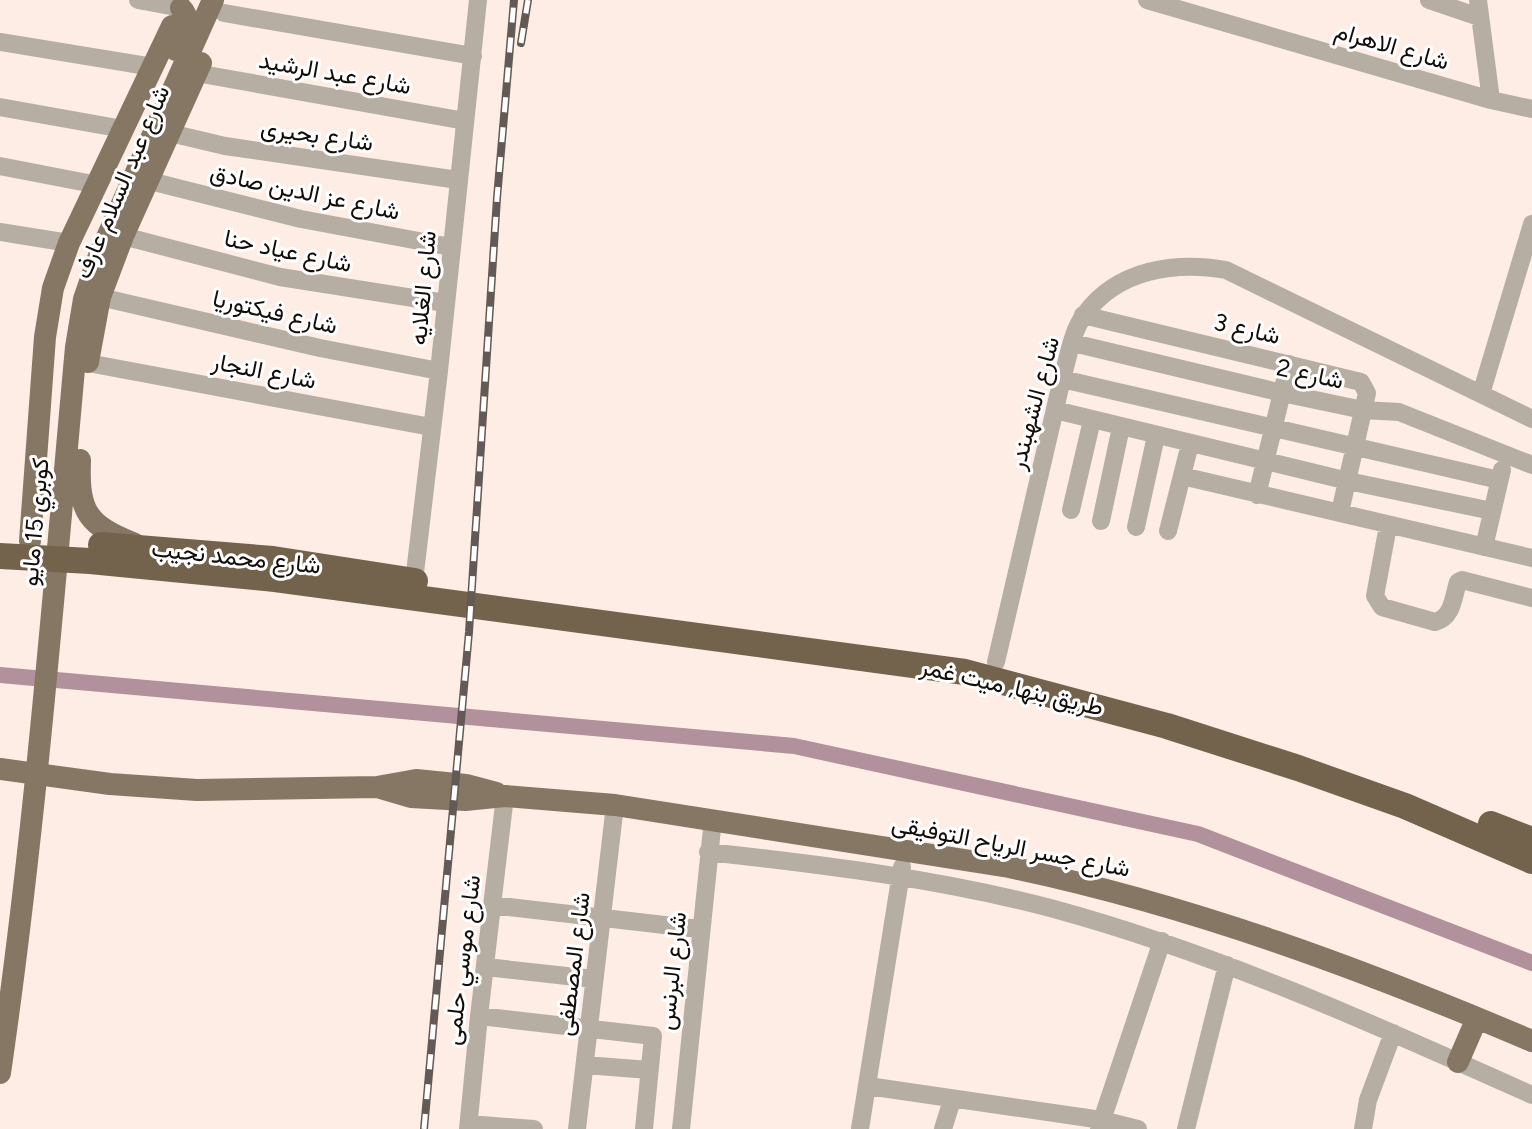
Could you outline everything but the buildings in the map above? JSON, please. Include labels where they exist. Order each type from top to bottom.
[{"type":"highway","name":"شارع محمد نجيب","points":[[0,542],[144,547],[470,597]]},
{"type":"highway","name":"شارع محمد نجيب","points":[[0,556],[414,581],[470,597]]},
{"type":"highway","name":"طريق بنها, ميت غمر","points":[[470,597],[870,650],[996,662],[1211,722],[1363,774],[1531,839]]},
{"type":"highway","name":"طريق بنها, ميت غمر","points":[[870,650],[987,677],[1167,726],[1405,806],[1531,839]]},
{"type":"main road","name":"شارع عبد السلام عارف","points":[[144,547],[102,530],[87,515],[78,489],[82,411],[100,297],[123,236],[170,133],[183,4]]},
{"type":"main road","name":"كوبري 15 مايو","points":[[0,973],[28,726],[67,313],[105,208],[176,67],[222,4]]},
{"type":"main road","name":"شارع عبد السلام عارف","points":[[30,541],[45,337],[53,288],[69,243],[123,129],[176,67]]},
{"type":"main road","name":"كوبري 15 مايو","points":[[0,1073],[27,867],[80,319],[100,253],[176,67]]},
{"type":"main road","name":"شارع جسر الرياح التوفيقى","points":[[0,769],[110,784],[197,790],[377,787],[403,781],[455,783],[505,796],[615,805],[713,819],[1035,872],[1182,910],[1346,965],[1532,1041]]},
{"type":"main road","points":[[1458,1062],[1477,1018]]},
{"type":"street","points":[[138,0],[183,4]]},
{"type":"street","name":"شارع الغلايه","points":[[414,581],[478,0]]},
{"type":"street","name":"شارع الاهرام","points":[[1147,0],[1491,100],[1532,109]]},
{"type":"street","points":[[1429,0],[1479,8],[1491,100]]},
{"type":"street","points":[[222,4],[473,56]]},
{"type":"street","name":"شارع عبد الرشيد","points":[[0,42],[176,67],[465,121]]},
{"type":"street","points":[[0,107],[123,129]]},
{"type":"street","name":"شارع بحيرى","points":[[170,133],[238,148],[458,180]]},
{"type":"street","points":[[0,166],[98,185]]},
{"type":"street","name":"شارع عز الدين صادق","points":[[150,181],[301,219],[451,247]]},
{"type":"street","points":[[1481,394],[1532,224]]},
{"type":"street","points":[[0,232],[69,243]]},
{"type":"street","name":"شارع عياد حنا","points":[[123,236],[280,277],[445,303]]},
{"type":"street","name":"شارع الشهبندر","points":[[996,662],[1073,343],[1083,315],[1102,296],[1123,282],[1148,271],[1174,266],[1200,265],[1226,270],[1531,416]]},
{"type":"street","name":"شارع فيكتوريا","points":[[100,297],[320,348],[439,371]]},
{"type":"street","name":"شارع 3","points":[[1083,315],[1361,382],[1367,393],[1363,410]]},
{"type":"street","name":"شارع 2","points":[[1073,343],[1282,393],[1363,410],[1399,412],[1532,465]]},
{"type":"street","name":"شارع النجار","points":[[88,363],[431,427]]},
{"type":"street","points":[[1257,495],[1289,364]]},
{"type":"street","points":[[1062,379],[1499,480]]},
{"type":"street","points":[[1055,410],[1348,481],[1492,511]]},
{"type":"street","points":[[1340,512],[1363,410]]},
{"type":"street","points":[[1071,510],[1092,420]]},
{"type":"street","points":[[1101,521],[1121,427]]},
{"type":"street","points":[[1136,527],[1156,436]]},
{"type":"street","points":[[1168,531],[1190,444]]},
{"type":"street","points":[[1484,547],[1505,456]]},
{"type":"street","points":[[1182,476],[1532,558]]},
{"type":"street","points":[[1388,526],[1375,596],[1382,607],[1435,622],[1441,620],[1450,612],[1458,582],[1462,580],[1532,598]]},
{"type":"street","name":"شارع موسي حلمى","points":[[469,1126],[505,796]]},
{"type":"street","name":"شارع المصطفى","points":[[577,1129],[615,805]]},
{"type":"street","name":"شارع البرنس","points":[[681,1129],[699,929],[713,819]]},
{"type":"street","points":[[860,1129],[905,850]]},
{"type":"street","name":"شارع جسر الرياح التوفيقى","points":[[708,852],[900,877],[1051,908],[1162,941],[1227,965],[1393,1033],[1532,1095]]},
{"type":"street","points":[[492,905],[699,929]]},
{"type":"street","points":[[1100,1124],[1162,941]]},
{"type":"street","points":[[1186,1129],[1227,965]]},
{"type":"street","points":[[486,967],[594,979]]},
{"type":"street","points":[[479,1016],[652,1035],[644,1129]]},
{"type":"street","points":[[1363,1129],[1368,1100],[1393,1033]]},
{"type":"street","points":[[585,1065],[649,1070]]},
{"type":"street","points":[[868,1086],[1138,1129]]},
{"type":"street","points":[[943,1129],[952,1100]]},
{"type":"street","points":[[469,1126],[534,1129]]},
{"type":"waterway","points":[[0,675],[794,746],[1198,834],[1532,963]]},
{"type":"railway","points":[[424,1129],[469,632],[497,198],[514,0]]},
{"type":"railway","points":[[521,43],[528,0]]}]
